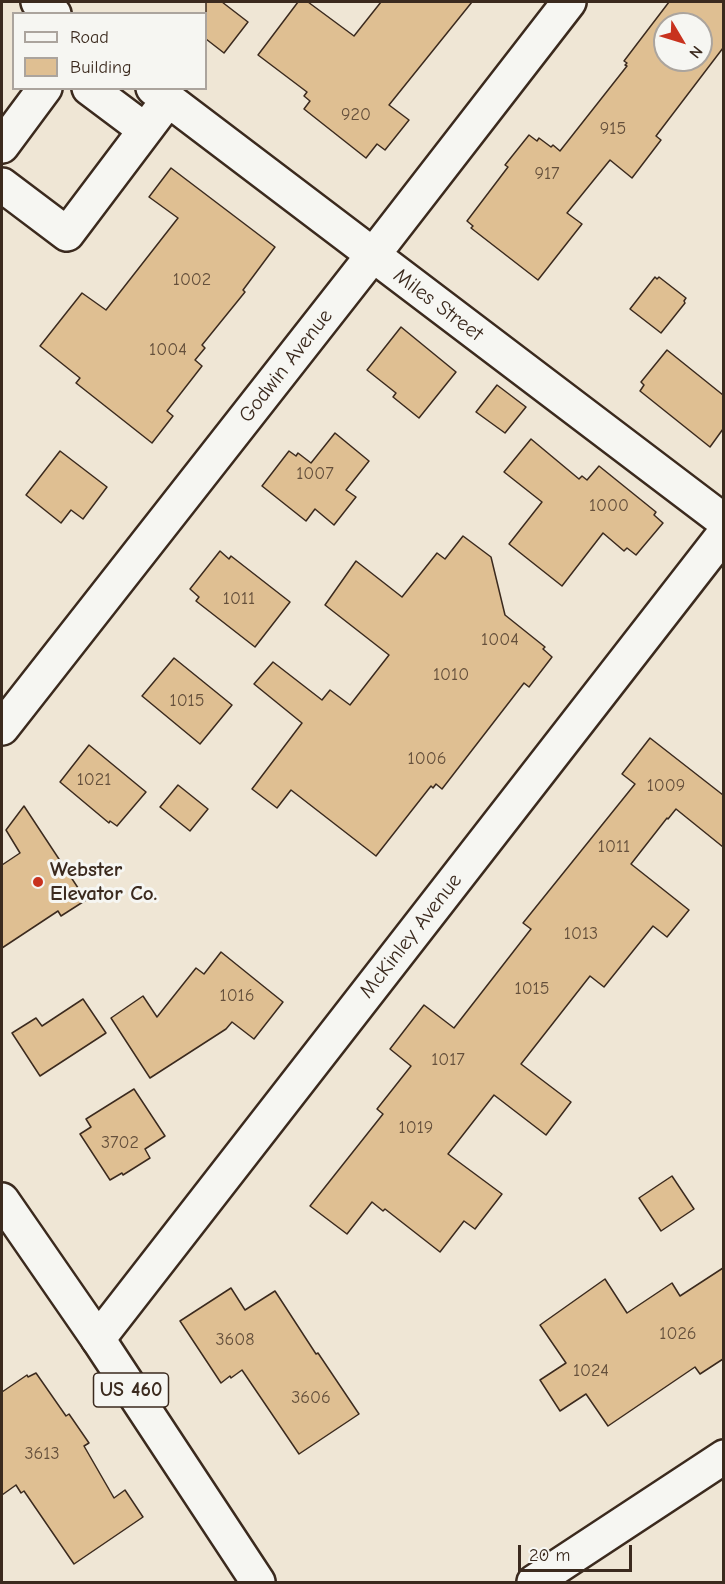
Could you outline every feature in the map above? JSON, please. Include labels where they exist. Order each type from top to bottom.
[{"type":"street","points":[[38,2],[51,12]]},
{"type":"street","name":"Godwin Avenue","points":[[2,728],[568,2]]},
{"type":"street","points":[[2,146],[44,90]]},
{"type":"street","points":[[92,90],[145,130]]},
{"type":"street","points":[[2,185],[67,234],[145,130],[160,94]]},
{"type":"street","name":"Miles Street","points":[[160,94],[723,521]]},
{"type":"street","name":"McKinley Avenue","points":[[98,1339],[723,534]]},
{"type":"street","name":"US 460","points":[[2,1200],[98,1339],[258,1582]]},
{"type":"street","points":[[534,1582],[723,1457]]},
{"type":"building","points":[[206,2],[222,2],[248,22],[224,53],[207,40]]},
{"type":"building","points":[[298,2],[308,2],[354,36],[381,2],[472,2],[389,105],[409,120],[385,150],[377,144],[366,158],[304,109],[310,101],[304,96],[307,92],[258,55]]},
{"type":"building","points":[[669,2],[723,2],[723,48],[713,61],[713,12],[661,12]]},
{"type":"building","points":[[653,23],[653,72],[705,72],[656,136],[661,140],[632,178],[610,160],[567,213],[582,224],[538,280],[471,228],[473,226],[467,221],[508,167],[505,165],[529,135],[537,141],[539,138],[551,147],[553,145],[560,151],[627,66],[625,65],[627,63],[624,61]]},
{"type":"building","points":[[171,168],[275,247],[243,290],[245,292],[202,345],[205,348],[195,360],[202,366],[167,411],[173,416],[152,443],[76,383],[80,378],[40,346],[82,293],[106,310],[178,218],[149,197]]},
{"type":"building","points":[[655,277],[657,279],[659,277],[686,298],[685,303],[661,333],[630,309]]},
{"type":"building","points":[[401,327],[456,372],[419,418],[393,397],[396,393],[367,370]]},
{"type":"building","points":[[667,350],[723,395],[723,429],[710,447],[640,391],[644,385],[641,382]]},
{"type":"building","points":[[497,385],[526,407],[505,433],[476,412]]},
{"type":"building","points":[[335,433],[369,461],[346,490],[356,497],[334,525],[315,509],[306,521],[262,486],[289,451],[296,456],[298,453],[311,463]]},
{"type":"building","points":[[531,439],[579,479],[582,476],[587,480],[599,466],[656,512],[654,515],[663,523],[636,555],[627,548],[624,551],[603,533],[562,586],[509,544],[542,502],[504,472]]},
{"type":"building","points":[[60,451],[107,487],[83,519],[71,510],[61,523],[26,495]]},
{"type":"building","points":[[463,536],[491,557],[505,615],[545,647],[543,649],[552,657],[529,687],[524,683],[442,789],[436,784],[433,788],[431,786],[376,856],[291,790],[277,808],[252,789],[302,723],[254,684],[273,662],[322,700],[330,690],[350,705],[389,655],[325,605],[356,561],[402,597],[437,553],[445,559]]},
{"type":"building","points":[[220,551],[229,559],[231,556],[290,602],[255,647],[196,601],[199,597],[190,589]]},
{"type":"building","points":[[174,658],[232,705],[200,744],[142,696]]},
{"type":"building","points":[[650,738],[723,795],[723,847],[676,809],[631,864],[689,910],[667,937],[653,926],[604,987],[590,976],[521,1064],[571,1102],[546,1135],[494,1095],[448,1154],[502,1194],[475,1229],[464,1221],[440,1252],[385,1209],[383,1211],[372,1202],[347,1234],[310,1206],[383,1114],[377,1109],[411,1066],[390,1049],[424,1005],[454,1028],[531,929],[523,923],[635,784],[622,774]]},
{"type":"building","points":[[89,745],[146,792],[117,826],[110,821],[109,823],[60,782]]},
{"type":"building","points":[[178,785],[208,809],[190,831],[160,807]]},
{"type":"building","name":"Webster Elevator Co.","points":[[24,806],[86,900],[61,916],[58,911],[2,948],[2,865],[20,853],[6,830]]},
{"type":"building","points":[[221,952],[283,1002],[254,1039],[232,1022],[226,1029],[150,1078],[111,1018],[143,996],[157,1017],[196,968],[204,974]]},
{"type":"building","points":[[83,999],[106,1033],[40,1076],[12,1033],[36,1018],[42,1026]]},
{"type":"building","points":[[134,1089],[165,1136],[145,1149],[150,1158],[123,1175],[122,1173],[110,1180],[80,1134],[91,1127],[86,1119]]},
{"type":"building","points":[[672,1176],[694,1209],[661,1231],[639,1198]]},
{"type":"building","points":[[723,1268],[723,1359],[700,1374],[695,1367],[608,1426],[586,1394],[560,1411],[540,1380],[566,1363],[540,1325],[605,1279],[627,1313],[672,1283],[680,1296]]},
{"type":"building","points":[[231,1288],[245,1310],[275,1291],[359,1414],[299,1454],[242,1370],[221,1383],[180,1321]]},
{"type":"building","points":[[36,1373],[66,1416],[69,1414],[89,1443],[84,1446],[114,1498],[125,1490],[143,1517],[74,1564],[24,1491],[21,1493],[16,1485],[2,1495],[2,1392],[27,1375],[28,1377]]},
{"type":"place","name":"Webster Elevator Co.","points":[[38,882]]}]
